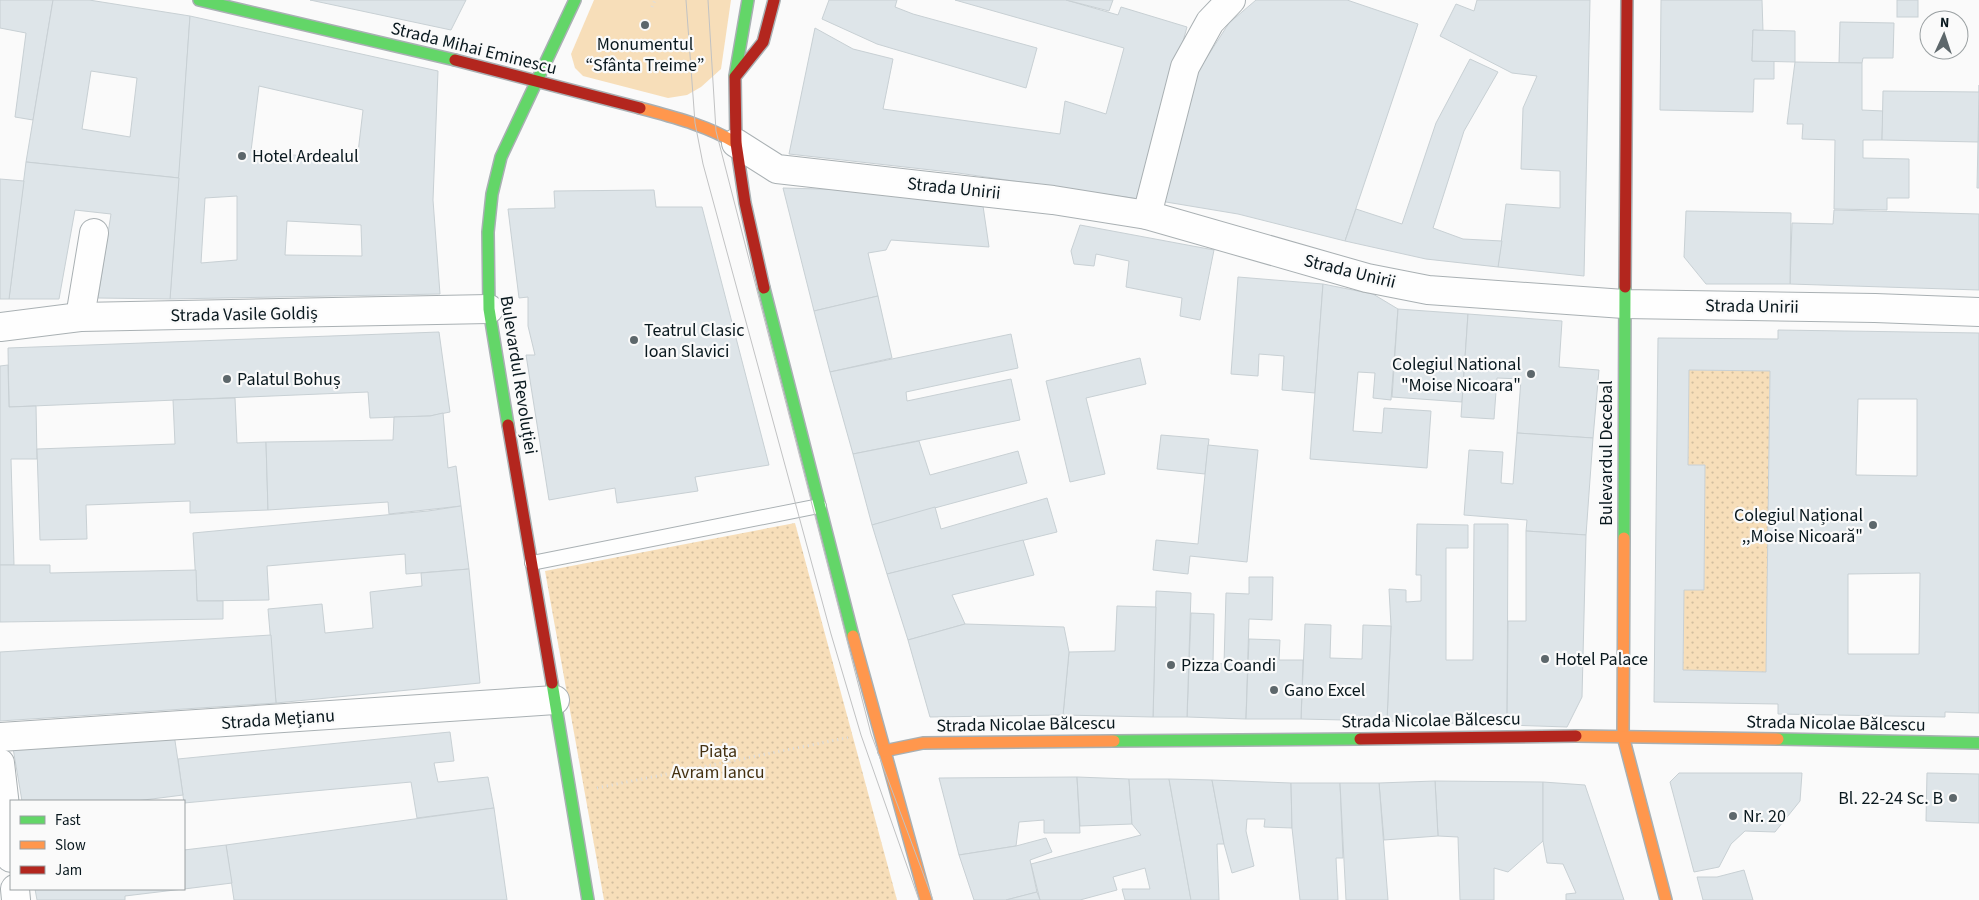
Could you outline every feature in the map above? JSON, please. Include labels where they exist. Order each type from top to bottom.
[{"type":"main road","name":"Strada Mihai Eminescu","points":[[199,0],[467,63],[695,123],[716,131],[736,143]]},
{"type":"main road","name":"Bulevardul Revoluției","points":[[532,563],[489,309],[488,229],[494,178],[501,156],[538,83],[575,0]]},
{"type":"main road","points":[[748,0],[735,77],[736,143],[751,229],[878,732],[926,900]]},
{"type":"main road","points":[[735,77],[763,42],[774,0]]},
{"type":"main road","name":"Bulevardul Decebal","points":[[1627,0],[1623,736],[1666,900]]},
{"type":"main road","points":[[532,563],[588,900]]},
{"type":"main road","name":"Strada Nicolae Bălcescu","points":[[884,751],[923,743],[1623,736],[1979,743]]},
{"type":"street","points":[[1147,215],[1185,67],[1210,22],[1231,0]]},
{"type":"street","name":"Strada Unirii","points":[[736,143],[777,169],[1053,200],[1147,215],[1367,278],[1420,288],[1624,304],[1979,312]]},
{"type":"street","points":[[80,317],[94,232]]},
{"type":"street","name":"Strada Vasile Goldiș","points":[[0,327],[80,317],[489,309]]},
{"type":"street","name":"Strada Mețianu","points":[[0,737],[555,700]]},
{"type":"street","points":[[0,763],[10,849]]},
{"type":"lane","points":[[532,563],[820,506]]},
{"type":"path","points":[[652,7],[655,0]]},
{"type":"path","points":[[589,789],[878,732]]},
{"type":"green space","points":[[594,0],[731,0],[721,69],[701,87],[687,95],[668,98],[583,76],[575,68],[571,54]]},
{"type":"green space","points":[[1689,370],[1770,371],[1766,672],[1683,670],[1684,590],[1704,590],[1705,465],[1688,465]]},
{"type":"green space","name":"Piața Avram Iancu","points":[[795,523],[897,900],[604,900],[545,571]]},
{"type":"building","points":[[0,0],[53,0],[33,120],[15,117],[26,33],[0,28]]},
{"type":"building","points":[[53,0],[89,0],[190,16],[179,178],[26,162]],"holes":[[[91,71],[137,78],[130,137],[82,129]]]},
{"type":"building","points":[[310,0],[466,0],[451,30]]},
{"type":"building","points":[[829,0],[897,0],[895,7],[913,14],[1037,48],[1026,88],[877,44],[822,19]]},
{"type":"building","points":[[955,0],[1066,0],[1118,15],[1121,7],[1187,27],[1139,199],[958,173],[789,154],[815,28],[853,49],[893,59],[883,109],[1060,134],[1065,101],[1106,114],[1124,48]]},
{"type":"building","points":[[1066,0],[1113,0],[1109,11]]},
{"type":"building","points":[[1256,0],[1347,0],[1418,24],[1345,241],[1238,214],[1160,201],[1198,71],[1229,23]]},
{"type":"building","points":[[1477,0],[1590,0],[1584,276],[1498,267],[1506,204],[1560,208],[1560,171],[1521,169],[1523,108],[1537,76],[1512,73],[1440,36],[1456,4],[1474,11]]},
{"type":"building","points":[[1661,0],[1762,0],[1763,31],[1753,30],[1752,61],[1774,61],[1774,79],[1754,79],[1753,112],[1660,110]]},
{"type":"building","points":[[1897,0],[1918,0],[1918,17],[1897,17]]},
{"type":"building","name":"Hotel Ardealul","points":[[190,16],[438,71],[433,200],[440,294],[170,299]],"holes":[[[259,86],[363,110],[357,161],[251,151]],[[237,196],[237,260],[201,263],[205,198]],[[287,221],[361,225],[362,256],[285,255]]]},
{"type":"building","points":[[1840,22],[1894,23],[1893,58],[1863,58],[1862,63],[1839,63]]},
{"type":"building","points":[[1753,30],[1795,31],[1795,62],[1752,61]]},
{"type":"building","points":[[1470,59],[1498,72],[1464,131],[1433,228],[1463,239],[1502,241],[1498,267],[1426,259],[1345,241],[1356,209],[1402,224],[1436,123]]},
{"type":"building","points":[[1795,62],[1862,63],[1862,110],[1883,111],[1882,140],[1863,140],[1863,158],[1909,159],[1909,198],[1887,198],[1887,210],[1834,209],[1835,140],[1802,139],[1803,124],[1787,124]]},
{"type":"building","points":[[1883,91],[1979,92],[1978,142],[1882,140]]},
{"type":"building","points":[[1979,92],[1979,188],[1977,188]]},
{"type":"building","points":[[26,162],[179,178],[170,299],[98,298],[111,214],[75,210],[59,299],[9,299]]},
{"type":"building","points":[[0,179],[24,181],[9,299],[0,299]]},
{"type":"building","points":[[783,188],[855,190],[983,206],[989,247],[891,240],[886,250],[868,253],[878,296],[814,311]]},
{"type":"building","name":"Teatrul Clasic Ioan Slavici","points":[[654,190],[656,207],[702,207],[769,465],[695,477],[698,491],[617,503],[615,488],[549,500],[526,355],[535,355],[528,326],[528,297],[519,298],[508,209],[555,208],[554,191]]},
{"type":"building","points":[[1834,210],[1979,214],[1979,290],[1790,284],[1792,223],[1833,224]]},
{"type":"building","points":[[1686,211],[1791,213],[1790,284],[1706,284],[1684,257]]},
{"type":"building","points":[[1080,225],[1214,250],[1200,320],[1180,316],[1182,298],[1126,287],[1129,261],[1096,254],[1094,266],[1074,264],[1071,251]]},
{"type":"building","points":[[1238,277],[1323,284],[1315,393],[1282,390],[1284,356],[1259,354],[1258,376],[1231,374]]},
{"type":"building","points":[[1323,284],[1373,294],[1398,309],[1391,400],[1373,398],[1375,373],[1358,372],[1353,431],[1382,433],[1384,408],[1431,411],[1427,468],[1310,459]]},
{"type":"building","points":[[878,296],[892,358],[830,372],[814,311]]},
{"type":"building","points":[[1398,309],[1468,314],[1462,402],[1392,397]]},
{"type":"building","name":"Colegiul National \"Moise Nicoara\"","points":[[1468,314],[1562,321],[1559,367],[1599,370],[1593,438],[1517,433],[1521,379],[1497,378],[1494,419],[1461,417]]},
{"type":"building","name":"Colegiul Național ,,Moise Nicoară\"","points":[[1778,330],[1979,333],[1979,713],[1945,712],[1945,717],[1778,714],[1778,704],[1654,702],[1658,338],[1778,339]],"holes":[[[1689,370],[1770,371],[1766,672],[1683,670],[1684,590],[1704,590],[1705,465],[1688,465]],[[1858,399],[1917,399],[1917,476],[1856,475]],[[1920,573],[1919,654],[1848,654],[1848,574]]]},
{"type":"building","name":"Palatul Bohuș","points":[[439,332],[450,412],[430,416],[370,418],[368,392],[9,407],[8,348]]},
{"type":"building","points":[[1011,334],[1018,368],[906,392],[907,401],[1011,379],[1020,420],[853,454],[830,372]]},
{"type":"building","points":[[1140,358],[1146,384],[1086,398],[1105,474],[1070,482],[1046,381]]},
{"type":"building","points":[[8,365],[9,407],[36,406],[37,459],[11,459],[14,565],[0,565],[0,366]]},
{"type":"building","points":[[235,398],[237,443],[266,442],[268,510],[190,513],[190,501],[86,505],[87,539],[40,540],[37,449],[175,444],[173,400]]},
{"type":"building","points":[[443,413],[448,468],[456,466],[461,506],[389,514],[388,502],[268,510],[266,442],[393,440],[394,417],[430,416]]},
{"type":"building","points":[[1517,433],[1593,438],[1586,535],[1526,531],[1527,520],[1464,515],[1469,450],[1503,452],[1501,483],[1513,484]]},
{"type":"building","points":[[1161,435],[1209,439],[1205,474],[1157,469]]},
{"type":"building","points":[[919,441],[930,475],[1018,451],[1027,483],[872,525],[853,454]]},
{"type":"building","points":[[1208,445],[1258,450],[1247,562],[1190,556],[1188,574],[1153,570],[1156,540],[1198,544]]},
{"type":"building","points":[[1047,498],[1057,532],[887,574],[872,525],[935,507],[941,529]]},
{"type":"building","points":[[461,506],[469,569],[406,574],[405,554],[267,566],[269,600],[197,601],[193,533],[428,511]]},
{"type":"building","points":[[1417,524],[1468,525],[1468,548],[1446,548],[1446,660],[1473,660],[1474,524],[1508,524],[1507,725],[1387,721],[1391,626],[1389,589],[1406,590],[1406,602],[1421,601],[1421,575],[1416,575]]},
{"type":"building","name":"Hotel Palace","points":[[1526,531],[1586,535],[1582,697],[1567,727],[1507,725],[1508,621],[1526,621]]},
{"type":"building","points":[[1023,540],[1034,575],[952,595],[965,624],[908,640],[887,574]]},
{"type":"building","points":[[0,565],[50,565],[50,573],[196,570],[197,601],[223,601],[223,619],[0,622]]},
{"type":"building","points":[[469,569],[480,683],[276,703],[268,609],[322,604],[325,633],[373,628],[370,592],[422,586],[421,573]]},
{"type":"building","points":[[1249,577],[1273,577],[1272,620],[1249,619],[1246,719],[1187,717],[1191,613],[1214,614],[1213,663],[1224,664],[1226,593],[1249,594]]},
{"type":"building","name":"Pizza Coandi","points":[[1156,591],[1191,593],[1187,717],[1153,717]]},
{"type":"building","points":[[1117,606],[1156,607],[1153,717],[1063,715],[1069,652],[1115,651]]},
{"type":"building","points":[[965,624],[1064,627],[1069,652],[1063,715],[930,717],[908,640]]},
{"type":"building","points":[[1305,624],[1331,625],[1330,658],[1362,659],[1363,625],[1391,626],[1387,721],[1301,719]]},
{"type":"building","points":[[271,635],[276,703],[0,721],[0,652]]},
{"type":"building","name":"Gano Excel","points":[[1249,639],[1280,640],[1279,660],[1303,660],[1301,719],[1246,719]]},
{"type":"building","points":[[450,732],[454,761],[434,763],[438,782],[488,777],[494,808],[417,818],[411,782],[185,803],[178,759]]},
{"type":"building","points":[[174,734],[183,795],[144,800],[22,800],[13,748]]},
{"type":"building","name":"Nr. 20","points":[[1679,773],[1802,773],[1800,801],[1775,832],[1745,831],[1731,844],[1719,867],[1694,872],[1670,782]]},
{"type":"building","name":"Bl. 22-24 Sc. B","points":[[1927,773],[1979,774],[1979,823],[1926,821]]},
{"type":"building","points":[[1077,777],[1080,833],[1044,833],[1044,820],[1019,822],[1016,846],[959,855],[939,778]]},
{"type":"building","points":[[1077,777],[1129,779],[1132,824],[1080,826]]},
{"type":"building","points":[[1129,779],[1169,779],[1191,900],[1125,900],[1122,889],[1150,889],[1145,868],[1113,877],[1117,890],[1080,900],[1040,900],[1031,864],[1141,835],[1132,824]]},
{"type":"building","points":[[1169,779],[1212,780],[1224,844],[1217,844],[1219,900],[1191,900]]},
{"type":"building","points":[[1212,780],[1291,783],[1292,828],[1264,827],[1265,819],[1247,819],[1246,831],[1254,866],[1232,873],[1224,844]]},
{"type":"building","points":[[1435,781],[1543,782],[1543,841],[1508,872],[1494,868],[1494,900],[1460,900],[1458,837],[1438,836]]},
{"type":"building","points":[[1435,781],[1438,836],[1384,840],[1379,783]]},
{"type":"building","points":[[1543,782],[1585,785],[1624,900],[1566,900],[1566,894],[1576,893],[1563,864],[1547,863],[1543,841]]},
{"type":"building","points":[[1291,783],[1340,783],[1343,858],[1336,858],[1338,900],[1300,900],[1292,828]]},
{"type":"building","points":[[1340,783],[1379,783],[1388,900],[1346,900]]},
{"type":"building","points":[[494,808],[507,900],[234,900],[226,845]]},
{"type":"building","points":[[1046,838],[1052,852],[1030,860],[1037,892],[1006,900],[974,900],[959,855],[1016,846]]},
{"type":"building","points":[[226,845],[232,883],[185,889],[185,850]]},
{"type":"building","points":[[1744,870],[1753,900],[1703,900],[1697,877],[1717,877]]},
{"type":"building","points":[[35,890],[175,890],[125,896],[125,900],[37,900]]},
{"type":"building","points":[[1037,892],[1040,900],[1006,900]]},
{"type":"tram line","points":[[686,0],[695,123],[703,164],[831,634],[861,735],[919,900]]},
{"type":"tram line","points":[[708,0],[716,131],[871,734],[933,900]]},
{"type":"traffic: fast","points":[[199,0],[455,60]]},
{"type":"traffic: fast","points":[[508,425],[489,309],[488,232],[492,194],[501,157],[575,0]]},
{"type":"traffic: fast","points":[[735,76],[748,0]]},
{"type":"traffic: fast","points":[[1624,538],[1625,287]]},
{"type":"traffic: fast","points":[[764,288],[853,636]]},
{"type":"traffic: fast","points":[[552,683],[588,900]]},
{"type":"traffic: fast","points":[[1114,741],[1360,739]]},
{"type":"traffic: fast","points":[[1778,739],[1979,743]]},
{"type":"traffic: slow","points":[[640,108],[701,126],[736,143]]},
{"type":"traffic: slow","points":[[1624,538],[1623,736],[1666,900]]},
{"type":"traffic: slow","points":[[853,636],[926,900]]},
{"type":"traffic: slow","points":[[1576,736],[1778,739]]},
{"type":"traffic: slow","points":[[884,751],[923,743],[1114,741]]},
{"type":"traffic: jam","points":[[764,288],[745,203],[736,143],[735,77],[763,42],[774,0]]},
{"type":"traffic: jam","points":[[1625,287],[1627,0]]},
{"type":"traffic: jam","points":[[455,60],[640,108]]},
{"type":"traffic: jam","points":[[508,425],[552,683]]},
{"type":"traffic: jam","points":[[1360,739],[1576,736]]},
{"type":"place","name":"Monumentul “Sfânta Treime”","points":[[645,25]]},
{"type":"place","name":"Hotel Ardealul","points":[[242,156]]},
{"type":"place","name":"Teatrul Clasic Ioan Slavici","points":[[634,340]]},
{"type":"place","name":"Colegiul National \"Moise Nicoara\"","points":[[1531,374]]},
{"type":"place","name":"Palatul Bohuș","points":[[227,379]]},
{"type":"place","name":"Colegiul Național ,,Moise Nicoară\"","points":[[1873,525]]},
{"type":"place","name":"Hotel Palace","points":[[1545,659]]},
{"type":"place","name":"Pizza Coandi","points":[[1171,665]]},
{"type":"place","name":"Gano Excel","points":[[1274,690]]},
{"type":"place","name":"Bl. 22-24 Sc. B","points":[[1953,798]]},
{"type":"place","name":"Nr. 20","points":[[1733,816]]}]
